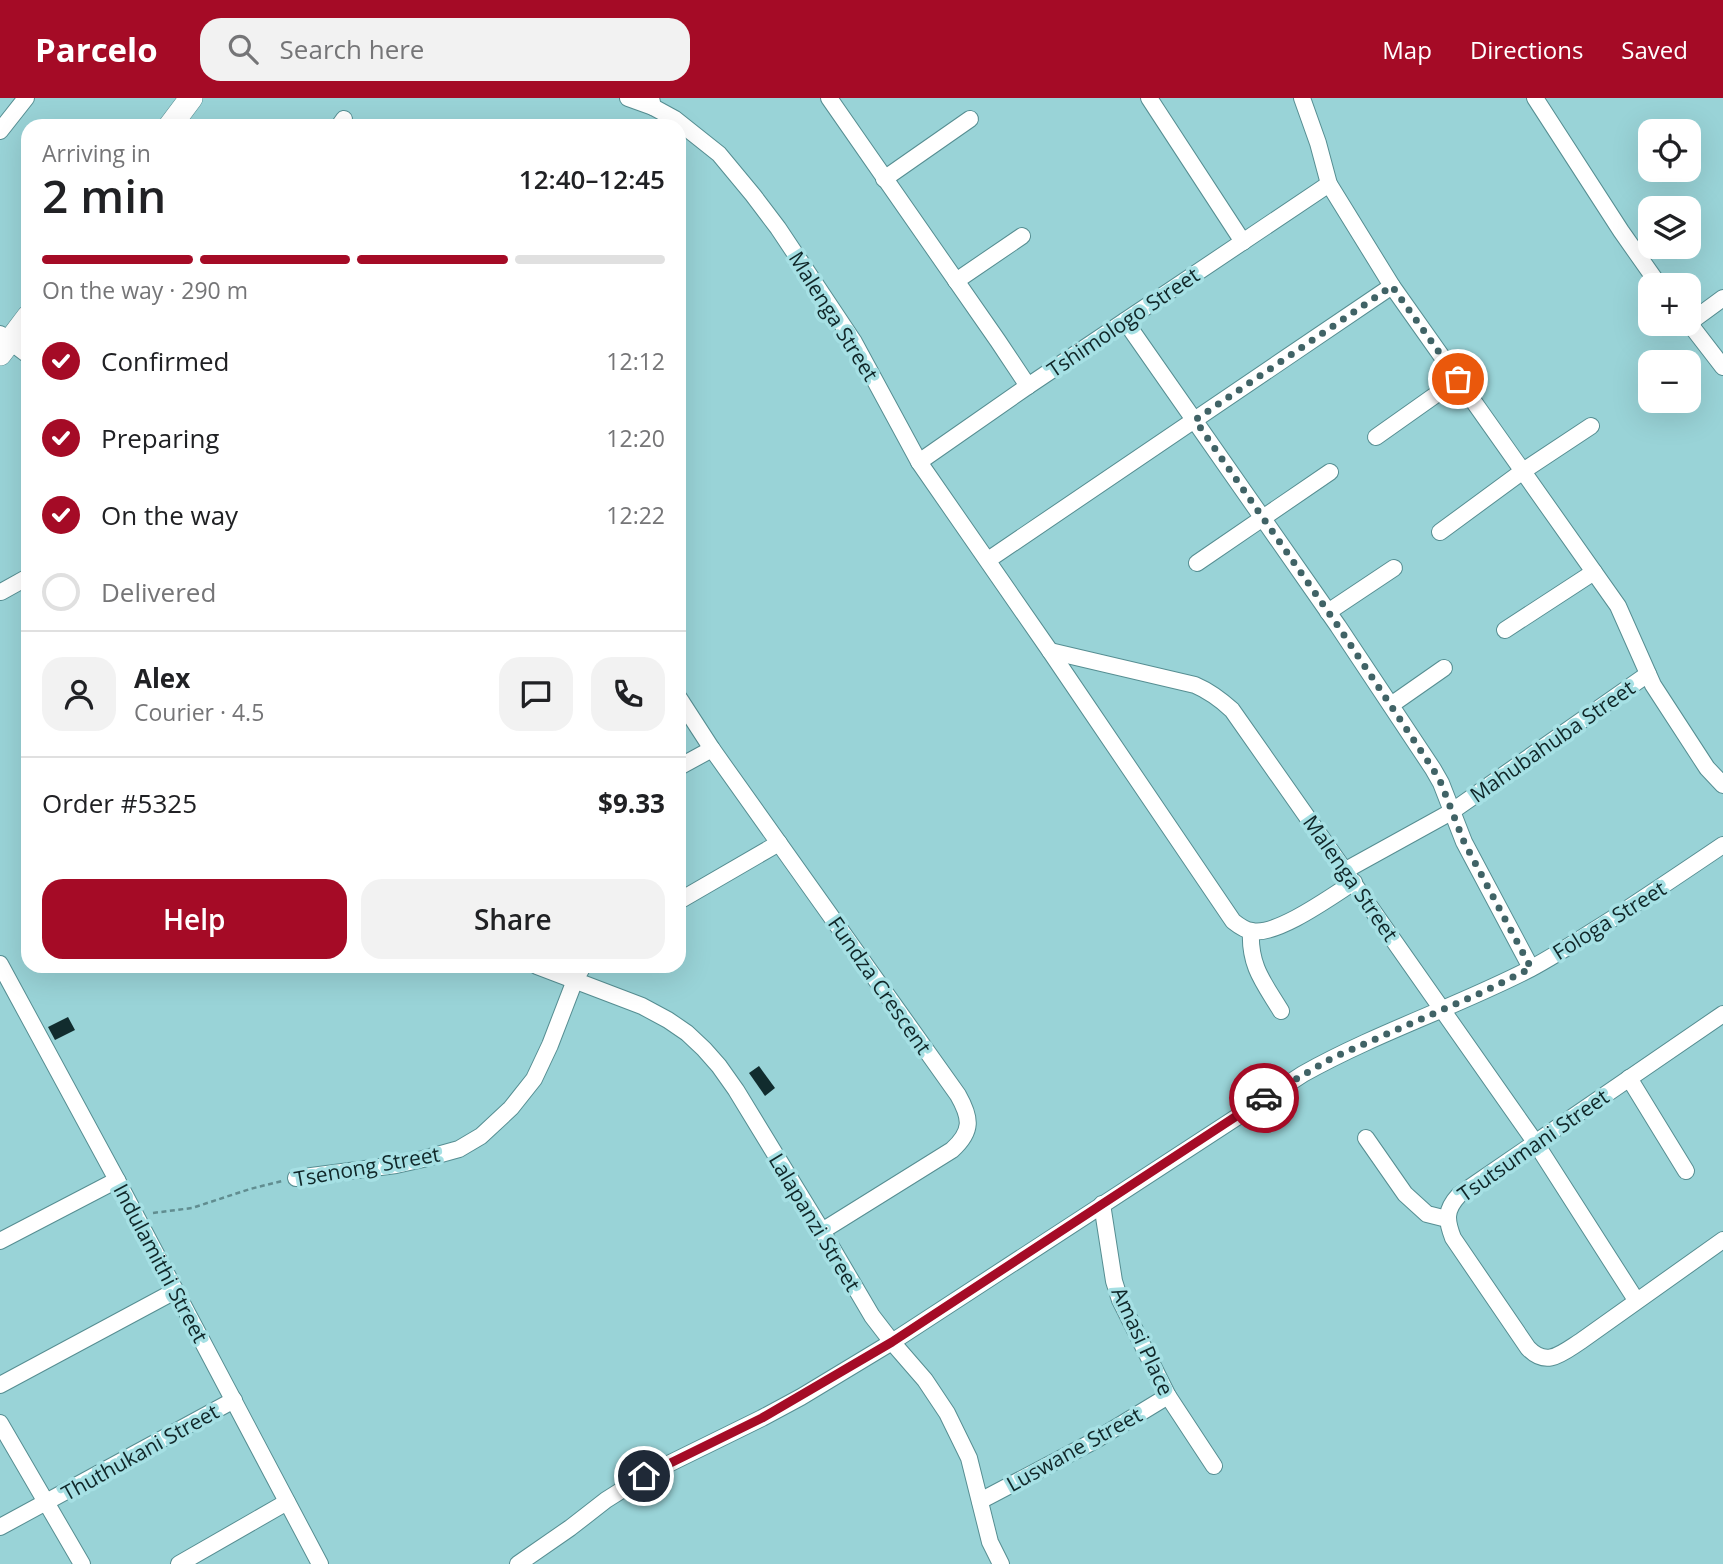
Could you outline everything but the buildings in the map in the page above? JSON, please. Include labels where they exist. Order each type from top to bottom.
[{"type":"street","points":[[0,131],[26,98]]},
{"type":"street","points":[[175,119],[191,98]]},
{"type":"street","name":"Malenga Street","points":[[628,98],[652,103],[675,119]]},
{"type":"street","points":[[829,98],[1028,386]]},
{"type":"street","points":[[1149,98],[1243,242]]},
{"type":"street","name":"Mahubahuba Street","points":[[1301,98],[1318,142],[1329,184],[1392,286],[1618,606],[1657,691],[1707,768],[1723,785]]},
{"type":"street","points":[[1535,98],[1651,273]]},
{"type":"street","points":[[884,178],[970,120]]},
{"type":"street","name":"Malenga Street","points":[[686,128],[730,166],[778,229],[854,342],[919,462],[1050,651],[1195,685],[1220,698],[1232,710],[1535,1142],[1636,1300]]},
{"type":"street","name":"Tshimologo Street","points":[[919,462],[1329,184]]},
{"type":"street","points":[[956,281],[1022,236]]},
{"type":"street","points":[[988,560],[1392,286]]},
{"type":"street","points":[[1701,314],[1723,298]]},
{"type":"street","points":[[1125,321],[1328,612],[1433,769],[1464,842],[1531,968]]},
{"type":"street","points":[[9,346],[21,328]]},
{"type":"street","points":[[1699,336],[1723,367]]},
{"type":"street","points":[[1376,437],[1458,379]]},
{"type":"street","points":[[1440,532],[1591,426]]},
{"type":"street","points":[[1197,564],[1330,472]]},
{"type":"street","points":[[1328,612],[1394,568]]},
{"type":"street","points":[[1505,630],[1594,572]]},
{"type":"street","points":[[1,592],[21,581]]},
{"type":"street","points":[[1050,651],[1225,910],[1233,921],[1251,931],[1250,948],[1256,970],[1281,1011]]},
{"type":"street","points":[[1391,705],[1444,667]]},
{"type":"street","name":"Mahubahuba Street","points":[[1251,931],[1273,929],[1316,906],[1350,876],[1451,812],[1648,674]]},
{"type":"street","name":"Fundza Crescent","points":[[686,709],[967,1111],[968,1123],[960,1143],[952,1150],[822,1231]]},
{"type":"street","points":[[686,763],[712,749]]},
{"type":"street","points":[[686,897],[779,843]]},
{"type":"street","name":"Fologa Street","points":[[518,1564],[644,1476],[762,1418],[892,1342],[1303,1074],[1332,1058],[1531,968],[1572,945],[1723,845]]},
{"type":"street","name":"Indulamithi Street","points":[[0,964],[320,1564]]},
{"type":"street","name":"Lalapanzi Street","points":[[579,973],[687,1033],[719,1066],[872,1316],[925,1380],[947,1413],[969,1458],[990,1542],[1000,1564]]},
{"type":"street","name":"Tsenong Street","points":[[296,1178],[423,1159],[459,1149],[481,1136],[511,1108],[534,1079],[579,973]]},
{"type":"street","name":"Tsutsumani Street","points":[[1447,1219],[1451,1203],[1459,1195],[1723,1014]]},
{"type":"street","name":"Tsutsumani Street","points":[[1629,1078],[1686,1171]]},
{"type":"street","points":[[1366,1138],[1405,1194],[1427,1214],[1447,1219],[1453,1238],[1528,1348],[1539,1357],[1546,1359],[1563,1353],[1723,1240]]},
{"type":"street","points":[[1,1240],[117,1180]]},
{"type":"street","name":"Amasi Place","points":[[1102,1204],[1116,1291],[1168,1396],[1214,1466]]},
{"type":"street","points":[[0,1385],[176,1291]]},
{"type":"street","name":"Luswane Street","points":[[980,1501],[1094,1441],[1168,1396]]},
{"type":"street","name":"Thuthukani Street","points":[[0,1527],[234,1400]]},
{"type":"street","points":[[0,1423],[82,1564]]},
{"type":"street","points":[[179,1564],[287,1502]]},
{"type":"path","name":"Tsenong Street","points":[[136,1216],[192,1208],[250,1189],[296,1178]]},
{"type":"way so far","points":[[1264,1098],[1332,1058],[1531,968],[1464,842],[1433,769],[1195,420],[1392,286],[1458,379]]},
{"type":"route","points":[[644,1476],[801,1397],[892,1342],[1264,1098]]}]
